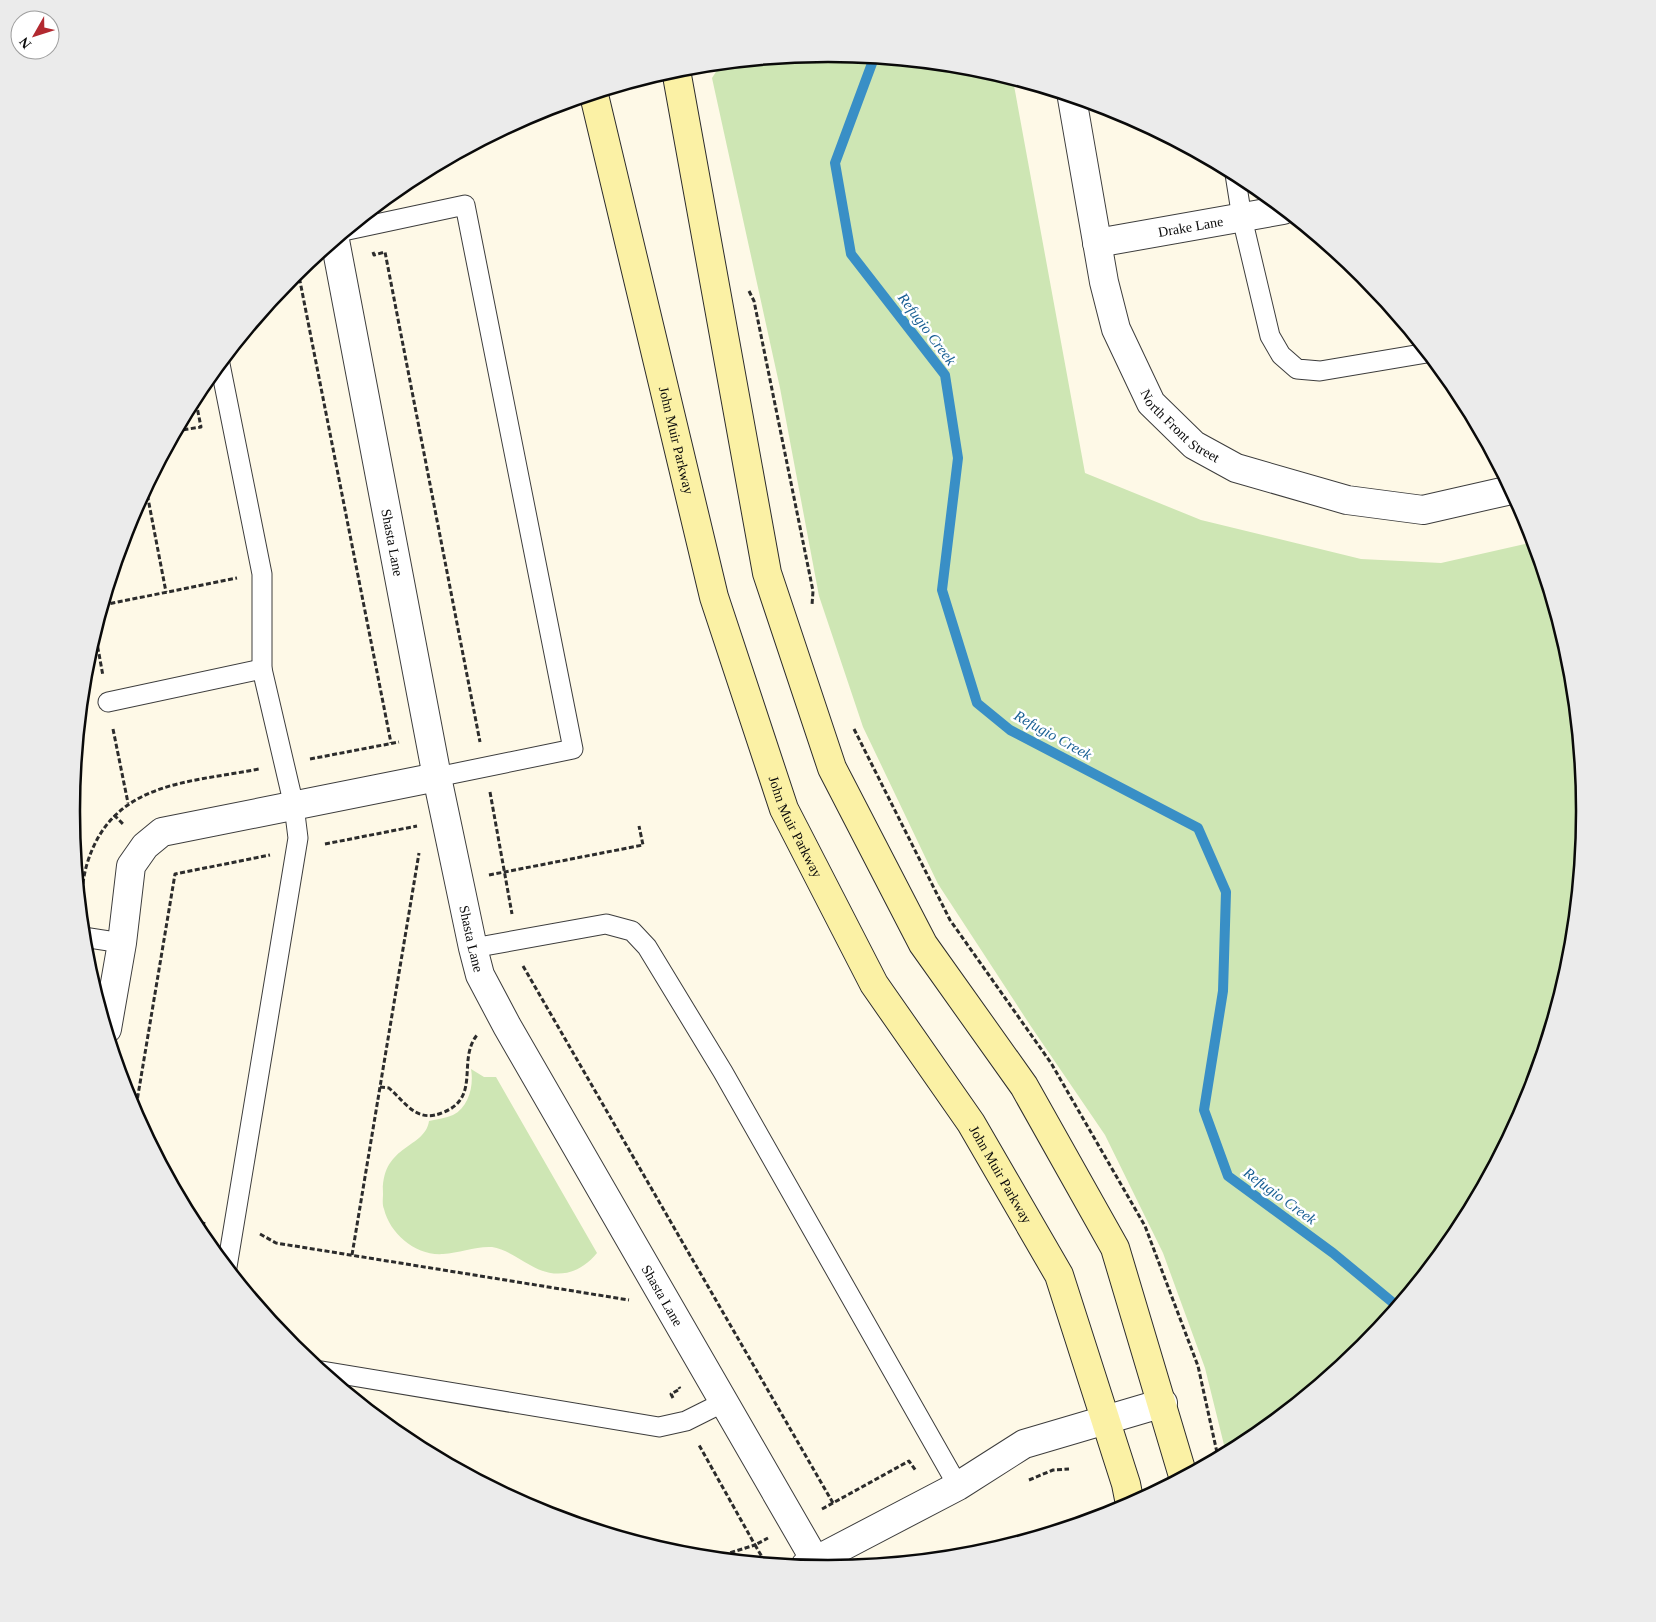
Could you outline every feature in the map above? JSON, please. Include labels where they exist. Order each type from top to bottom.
[{"type":"main road","points":[[677,78],[767,573],[832,768],[923,944],[1024,1086],[1115,1248],[1163,1403],[1181,1470]]},
{"type":"main road","name":"John Muir Parkway","points":[[595,100],[714,597],[784,809],[874,984],[971,1123],[1059,1275],[1128,1497]]},
{"type":"street","name":"North Front Street","points":[[1073,103],[1104,282],[1116,330],[1151,402],[1194,445],[1236,468],[1347,500],[1423,510],[1504,492]]},
{"type":"street","name":"Drake Lane","points":[[1097,243],[1276,211]]},
{"type":"street","name":"Shasta Lane","points":[[336,246],[437,777],[458,882],[480,975],[507,1026],[794,1524],[808,1559]]},
{"type":"street","points":[[109,1018],[122,943],[131,866],[145,846],[162,832],[437,777]]},
{"type":"street","points":[[817,1560],[958,1486],[1024,1444],[1163,1403]]},
{"type":"lane","points":[[1237,184],[1242,218],[1270,336],[1281,355],[1297,369],[1320,371],[1421,354]]},
{"type":"lane","points":[[359,228],[465,205],[573,749],[437,777]]},
{"type":"lane","points":[[222,373],[262,574],[262,669],[294,806],[298,838],[228,1259]]},
{"type":"lane","points":[[108,702],[262,669]]},
{"type":"lane","points":[[473,948],[606,924],[632,931],[647,947],[723,1072],[958,1486]]},
{"type":"lane","points":[[91,938],[122,943]]},
{"type":"lane","points":[[333,1373],[659,1428],[686,1421],[724,1402]]},
{"type":"path","points":[[367,226],[374,255],[385,252],[521,962],[833,1503]]},
{"type":"path","points":[[300,281],[391,743]]},
{"type":"path","points":[[747,286],[754,301],[813,591],[811,608]]},
{"type":"path","points":[[185,430],[200,427],[197,409]]},
{"type":"path","points":[[148,499],[166,592]]},
{"type":"path","points":[[109,604],[262,574]]},
{"type":"path","points":[[853,728],[950,920],[1051,1064],[1145,1226],[1198,1366],[1216,1450]]},
{"type":"path","points":[[137,1100],[175,874],[418,826],[420,834]]},
{"type":"path","points":[[458,882],[504,871],[643,845],[639,826]]},
{"type":"path","points":[[352,1255],[422,851],[425,860]]},
{"type":"path","points":[[474,1030],[482,1043]]},
{"type":"path","points":[[380,1087],[389,1088],[408,1108],[423,1116],[434,1116],[452,1109],[463,1098],[468,1070],[467,1054],[470,1044],[476,1035]]},
{"type":"path","points":[[204,1224],[265,1235],[276,1243],[630,1300],[625,1292]]},
{"type":"path","points":[[675,1381],[680,1389],[671,1394],[762,1556]]},
{"type":"path","points":[[729,1553],[755,1545],[909,1461],[915,1472],[941,1456]]},
{"type":"green space","points":[[828,62],[926,69],[1014,86],[1085,473],[1201,520],[1361,559],[1441,563],[1527,544],[1537,570],[1551,617],[1570,713],[1575,762],[1576,811],[1575,860],[1570,909],[1551,1005],[1537,1052],[1520,1097],[1476,1185],[1422,1267],[1391,1305],[1322,1374],[1284,1405],[1224,1445],[1205,1368],[1163,1253],[1105,1135],[1030,1025],[938,884],[863,727],[819,596],[780,388],[712,78],[716,71],[730,69]]},
{"type":"green space","points":[[471,1069],[484,1077],[496,1077],[597,1253],[582,1266],[566,1273],[548,1273],[525,1263],[507,1252],[492,1247],[433,1254],[406,1242],[392,1227],[383,1207],[384,1178],[389,1165],[396,1156],[420,1137],[426,1130],[429,1121],[453,1115],[463,1107],[471,1088]]},
{"type":"waterway","name":"Refugio Creek","points":[[872,64],[835,163],[851,254],[945,375],[958,458],[942,590],[977,703],[1010,730],[1198,828],[1226,892],[1223,991],[1204,1110],[1228,1176],[1333,1253],[1393,1303]]}]
